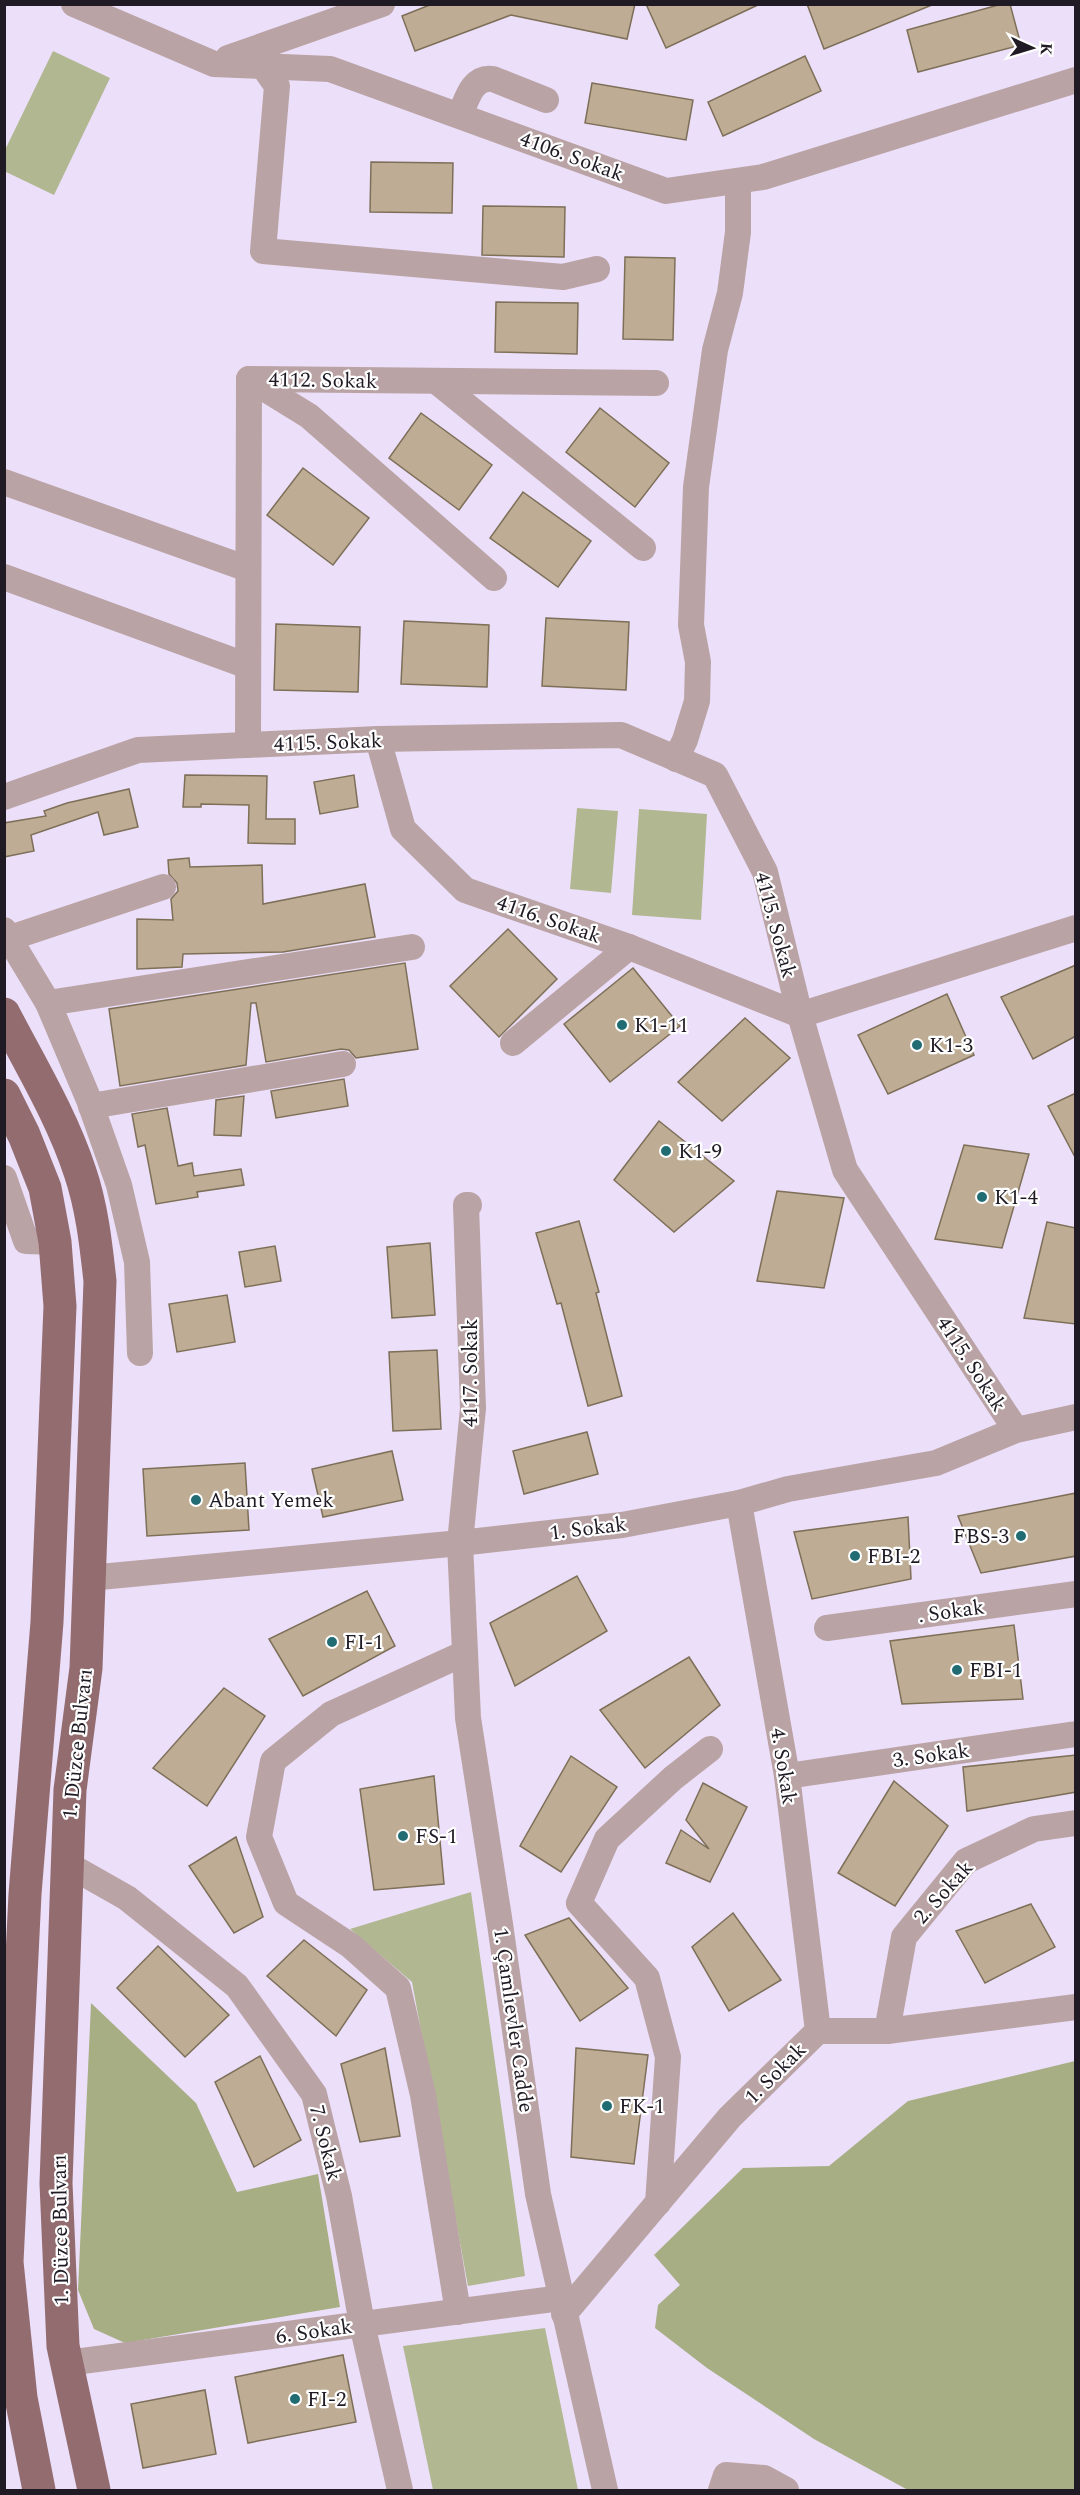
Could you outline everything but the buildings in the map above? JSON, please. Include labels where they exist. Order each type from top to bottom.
[{"type":"main road","name":"1. Düzce Bulvarı","points":[[4,1014],[63,1129],[81,1174],[93,1227],[100,1281],[86,1668],[70,1790],[56,2183],[63,2346],[94,2490]]},
{"type":"main road","name":"1. Düzce Bulvarı","points":[[4,1095],[24,1135],[45,1188],[55,1242],[60,1306],[47,1622],[10,2066],[7,2262],[21,2398],[39,2490]]},
{"type":"street","name":"4106. Sokak","points":[[74,4],[214,64],[330,69],[666,191],[763,177],[1076,80]]},
{"type":"street","points":[[214,64],[382,4]]},
{"type":"street","points":[[263,66],[277,86],[263,251],[563,277],[597,269]]},
{"type":"street","points":[[460,115],[474,86],[484,79],[493,79],[546,100]]},
{"type":"street","points":[[676,759],[685,740],[697,701],[698,662],[691,625],[696,487],[715,350],[730,293],[738,232],[738,181]]},
{"type":"street","points":[[249,379],[309,416],[494,578]]},
{"type":"street","name":"4112. Sokak","points":[[248,745],[249,379],[656,383]]},
{"type":"street","points":[[436,381],[643,548]]},
{"type":"street","points":[[4,482],[248,569]]},
{"type":"street","points":[[4,577],[248,666]]},
{"type":"street","name":"4115. Sokak","points":[[4,797],[138,750],[378,739],[621,735],[714,775],[765,872],[800,1015],[845,1170],[1016,1430]]},
{"type":"street","name":"4116. Sokak","points":[[378,739],[403,829],[465,890],[629,947],[800,1015]]},
{"type":"street","points":[[140,1353],[137,1262],[119,1185],[91,1106],[48,1003],[7,934],[164,887]]},
{"type":"street","points":[[800,1015],[1076,928]]},
{"type":"street","points":[[48,1003],[412,947]]},
{"type":"street","points":[[513,1043],[629,947]]},
{"type":"street","points":[[91,1106],[343,1064]]},
{"type":"street","points":[[4,1178],[26,1241],[55,1242]]},
{"type":"street","name":"4117. Sokak","points":[[460,1544],[473,1408],[466,1205],[469,1205]]},
{"type":"street","name":"1. Sokak","points":[[89,1578],[460,1544],[622,1525],[739,1503],[788,1489],[936,1463],[1016,1430],[1076,1417]]},
{"type":"street","name":"4. Sokak","points":[[739,1503],[787,1776],[818,2031]]},
{"type":"street","name":"1. Çamlıevler Cadde","points":[[460,1544],[468,1718],[537,2182],[605,2490]]},
{"type":"street","name":". Sokak","points":[[826,1628],[1076,1594]]},
{"type":"street","points":[[458,2312],[423,2095],[399,1988],[351,1946],[286,1903],[259,1837],[273,1761],[331,1714],[465,1653]]},
{"type":"street","name":"3. Sokak","points":[[787,1776],[1076,1734]]},
{"type":"street","points":[[658,2204],[668,2057],[647,1978],[579,1903],[607,1839],[673,1778],[710,1749]]},
{"type":"street","name":"2. Sokak","points":[[887,2031],[904,1937],[966,1861],[1034,1829],[1076,1823]]},
{"type":"street","name":"7. Sokak","points":[[67,1864],[128,1898],[237,1986],[314,2094],[339,2196],[362,2324],[400,2490]]},
{"type":"street","name":"1. Sokak","points":[[563,2306],[658,2204],[730,2117],[818,2031],[887,2031],[1076,2007]]},
{"type":"street","name":"6. Sokak","points":[[67,2363],[458,2312],[563,2306]]},
{"type":"street","points":[[721,2490],[726,2475],[775,2484]]},
{"type":"green space","points":[[53,51],[110,78],[54,195],[4,171],[5,150]]},
{"type":"green space","points":[[577,808],[618,811],[611,893],[570,889]]},
{"type":"green space","points":[[639,809],[707,814],[701,920],[632,915]]},
{"type":"green space","points":[[471,1892],[525,2276],[468,2286],[412,1982],[350,1929]]},
{"type":"green space","points":[[91,2003],[196,2103],[237,2192],[318,2174],[340,2307],[125,2343],[94,2329],[78,2290]]},
{"type":"green space","points":[[1075,2061],[1075,2490],[908,2490],[814,2439],[707,2368],[655,2328],[658,2305],[680,2285],[654,2255],[743,2168],[829,2166],[908,2101]]},
{"type":"green space","points":[[545,2328],[578,2490],[433,2490],[403,2346]]},
{"type":"place","name":"K1-11","points":[[622,1025]]},
{"type":"place","name":"K1-3","points":[[917,1045]]},
{"type":"place","name":"K1-9","points":[[666,1151]]},
{"type":"place","name":"K1-4","points":[[982,1197]]},
{"type":"place","name":"Abant Yemek","points":[[196,1500]]},
{"type":"place","name":"FBS-3","points":[[1021,1536]]},
{"type":"place","name":"FBI-2","points":[[855,1556]]},
{"type":"place","name":"FI-1","points":[[332,1642]]},
{"type":"place","name":"FBI-1","points":[[957,1670]]},
{"type":"place","name":"FS-1","points":[[403,1836]]},
{"type":"place","name":"FK-1","points":[[607,2106]]},
{"type":"place","name":"FI-2","points":[[295,2399]]}]
